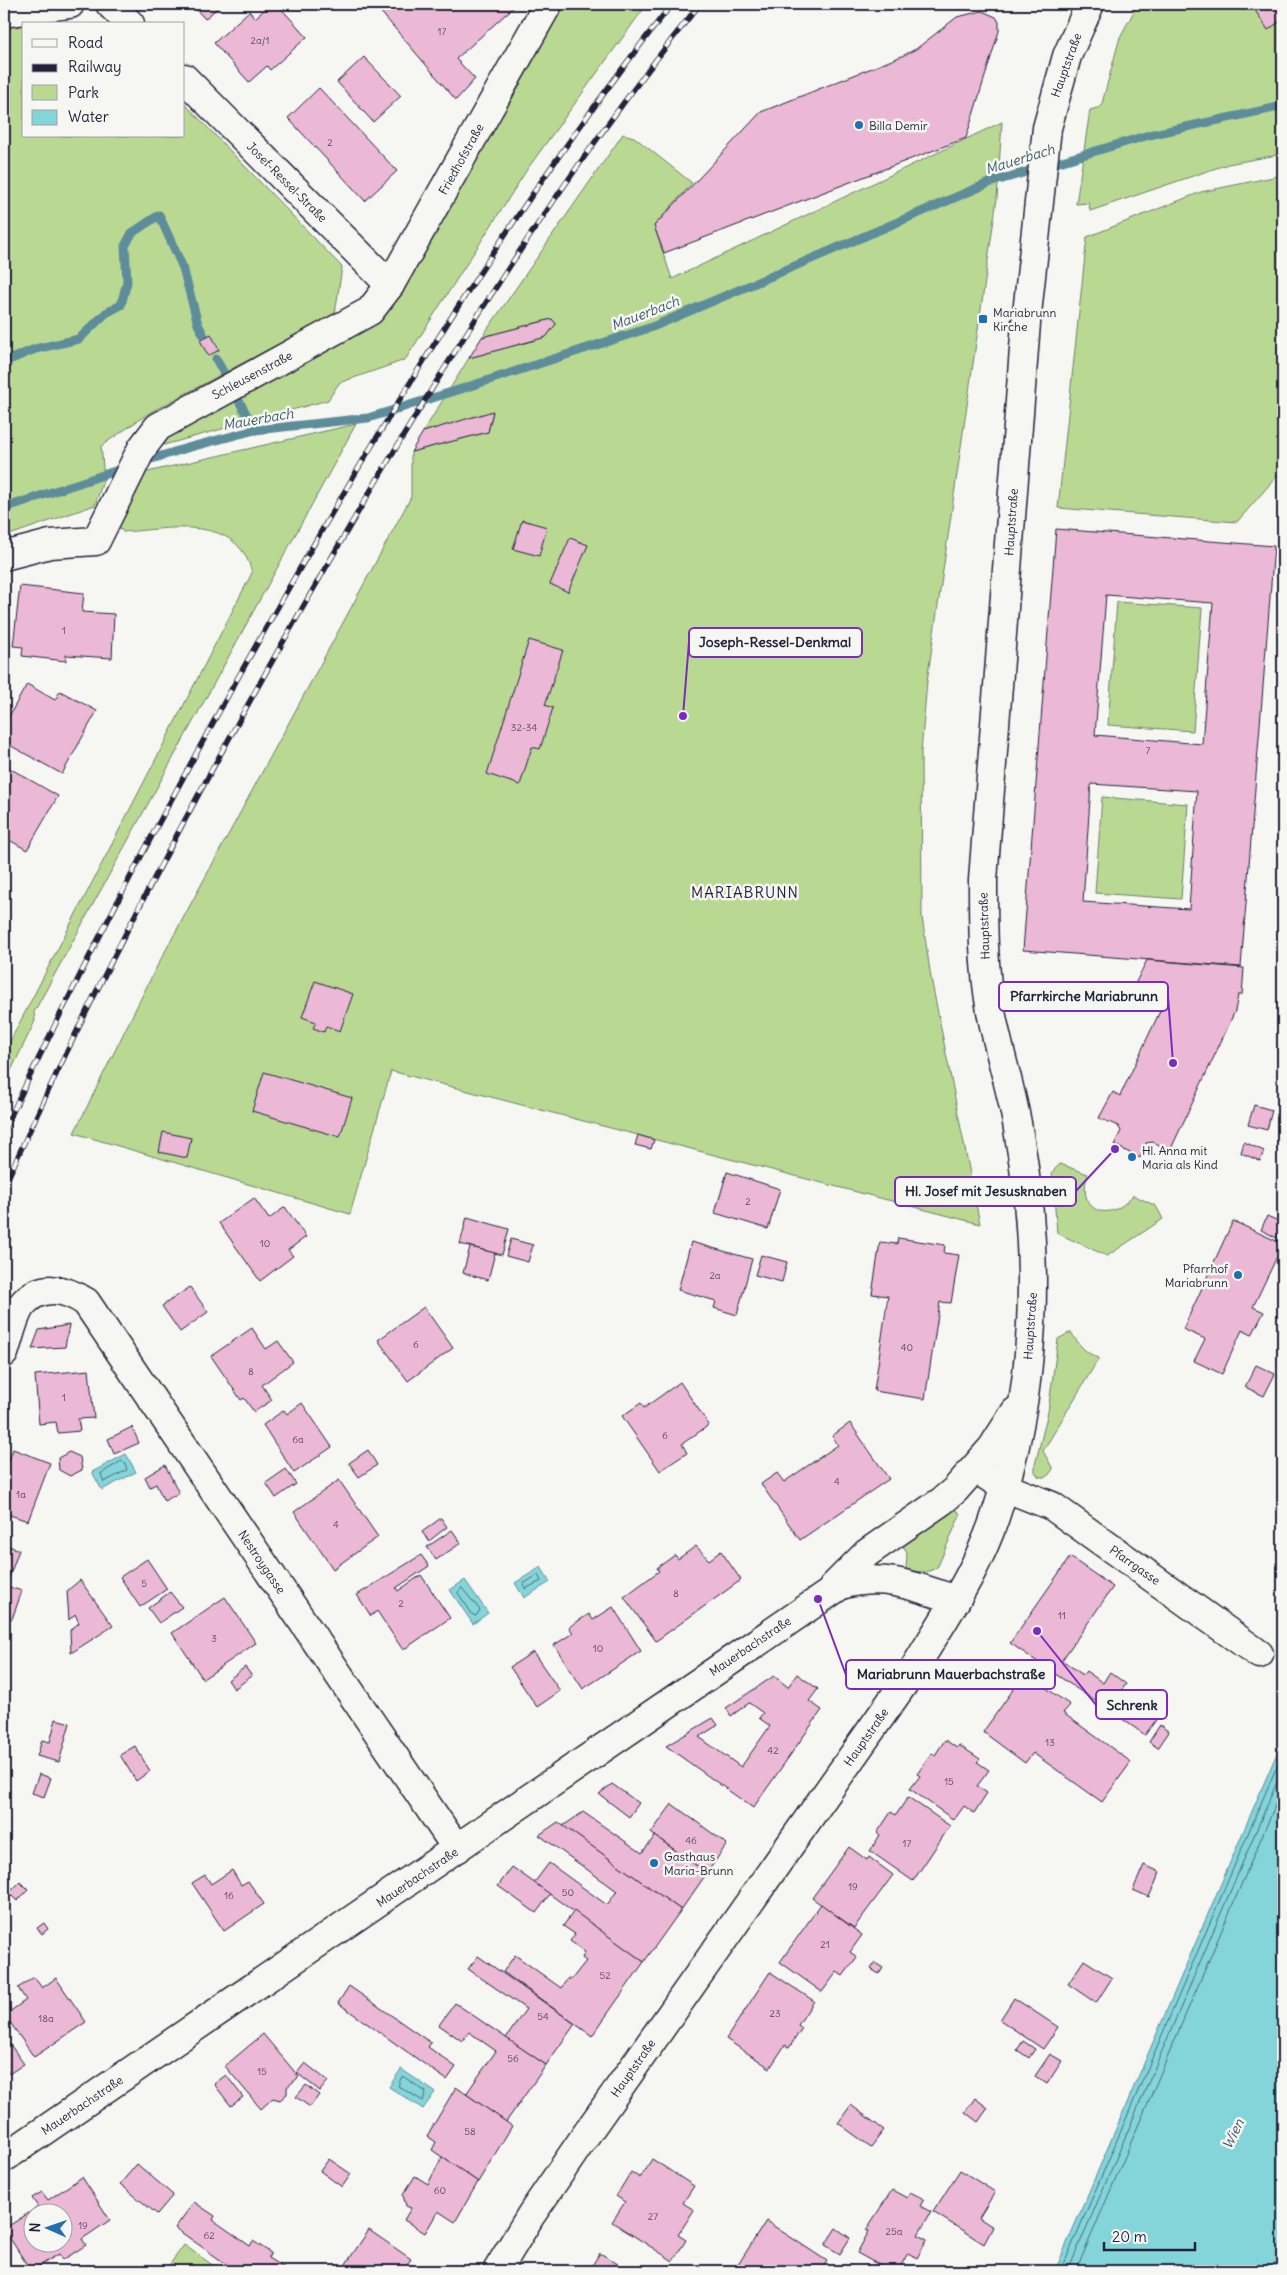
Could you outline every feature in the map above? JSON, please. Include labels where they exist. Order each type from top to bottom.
[{"type":"main road","points":[[4,12],[70,4]]},
{"type":"main road","points":[[110,4],[128,22]]},
{"type":"main road","name":"Friedhofstraße","points":[[370,311],[390,286],[548,4]]},
{"type":"main road","name":"Hauptstraße","points":[[497,2271],[531,2214],[914,1669],[956,1600],[980,1553],[995,1518],[1004,1487],[1024,1398],[1030,1335],[1032,1248],[1017,1122],[991,1010],[983,936],[983,880],[1026,323],[1046,128],[1067,56],[1090,4]]},
{"type":"main road","name":"Josef-Ressel-Straße","points":[[185,79],[390,286]]},
{"type":"main road","name":"Schleusenstraße","points":[[4,556],[50,544],[96,541],[142,448],[150,436],[170,419],[370,311]]},
{"type":"main road","name":"Nestroygasse","points":[[4,1353],[21,1307],[33,1295],[56,1289],[72,1292],[86,1302],[457,1849]]},
{"type":"main road","name":"Mauerbachstraße","points":[[828,1593],[867,1553],[942,1501],[976,1469],[1024,1398]]},
{"type":"main road","name":"Pfarrgasse","points":[[976,1469],[1004,1487],[1052,1506],[1259,1654]]},
{"type":"main road","name":"Mauerbachstraße","points":[[4,2158],[828,1593],[847,1583],[878,1579],[922,1589],[956,1600]]},
{"type":"green space","points":[[560,4],[647,4],[528,168],[405,360],[339,383],[328,400],[160,446],[174,425],[377,321],[392,308]]},
{"type":"green space","points":[[1138,4],[1283,4],[1283,154],[1228,164],[1090,211],[1089,203],[1076,204],[1090,110],[1101,107],[1120,37]]},
{"type":"green space","points":[[4,21],[28,22],[22,22],[22,138],[185,138],[185,104],[342,267],[335,314],[149,413],[101,446],[104,478],[95,505],[4,537]]},
{"type":"green space","points":[[1002,122],[997,198],[927,681],[921,752],[922,917],[931,978],[980,1224],[391,1071],[350,1214],[74,1133],[154,972],[411,497],[411,452],[488,432],[493,412],[423,432],[469,358],[546,337],[556,324],[551,319],[482,337],[623,134],[634,137],[692,183],[654,226],[672,279]]},
{"type":"green space","points":[[1283,175],[1283,469],[1237,522],[1058,508],[1087,237],[1201,192]]},
{"type":"green space","points":[[356,424],[34,1012],[35,1021],[4,1085],[4,1053],[252,573],[244,554],[232,541],[217,533],[200,529],[180,528],[123,532],[116,522],[143,473]]},
{"type":"green space","points":[[1117,602],[1202,608],[1193,731],[1108,725]]},
{"type":"green space","points":[[1102,797],[1188,804],[1181,899],[1095,893]]},
{"type":"green space","points":[[1060,1164],[1088,1174],[1085,1187],[1086,1197],[1090,1205],[1097,1210],[1114,1210],[1133,1195],[1156,1206],[1163,1219],[1107,1256],[1057,1233],[1052,1172]]},
{"type":"green space","points":[[1071,1332],[1083,1348],[1099,1358],[1043,1451],[1053,1469],[1047,1477],[1039,1477],[1035,1472],[1035,1465],[1048,1412],[1058,1339]]},
{"type":"green space","points":[[950,1509],[958,1511],[960,1515],[938,1566],[926,1572],[906,1569],[907,1552],[901,1543]]},
{"type":"green space","points":[[184,2245],[221,2271],[165,2271]]},
{"type":"water","points":[[126,1454],[136,1472],[102,1490],[92,1472]]},
{"type":"water","points":[[541,1567],[550,1582],[524,1598],[515,1583]]},
{"type":"water","points":[[465,1580],[488,1613],[473,1624],[450,1590]]},
{"type":"water","name":"Wien","points":[[1283,1739],[1283,2271],[1055,2271]]},
{"type":"water","points":[[401,2069],[435,2092],[423,2109],[389,2087]]},
{"type":"building","points":[[191,4],[222,4],[205,19]]},
{"type":"building","points":[[271,4],[277,4],[307,37],[270,70],[267,66],[249,82],[214,43],[249,11],[255,18]]},
{"type":"building","points":[[374,4],[517,4],[456,59],[475,79],[456,100]]},
{"type":"building","points":[[1251,4],[1283,4],[1283,19],[1268,30]]},
{"type":"building","name":"Billa Demir","points":[[982,11],[996,17],[999,22],[999,31],[966,138],[664,253],[654,226],[761,112],[902,56],[916,49],[957,17]]},
{"type":"building","points":[[364,57],[401,96],[373,122],[337,82]]},
{"type":"building","points":[[319,88],[397,171],[365,201],[288,118]]},
{"type":"building","points":[[552,319],[556,324],[546,337],[469,358],[482,337]]},
{"type":"building","points":[[211,334],[219,350],[208,356],[200,340]]},
{"type":"building","points":[[493,411],[488,432],[411,452],[423,432]]},
{"type":"building","points":[[522,520],[547,527],[539,556],[513,549]]},
{"type":"building","points":[[1056,529],[1274,546],[1241,967],[1023,950]],"holes":[[[1106,595],[1213,603],[1202,744],[1095,735]],[[1091,784],[1197,791],[1189,909],[1083,902]]]},
{"type":"building","points":[[570,538],[588,545],[568,592],[550,584]]},
{"type":"building","points":[[20,586],[84,593],[82,612],[114,614],[112,658],[66,655],[66,661],[22,656],[23,647],[13,646]]},
{"type":"building","points":[[529,640],[563,650],[545,705],[553,708],[540,749],[532,747],[520,785],[487,774]]},
{"type":"building","points":[[27,684],[55,700],[60,691],[97,711],[62,774],[4,742],[4,725]]},
{"type":"building","points":[[4,765],[58,796],[27,850],[4,837]]},
{"type":"building","points":[[1147,960],[1244,968],[1242,995],[1238,995],[1235,1011],[1169,1153],[1153,1142],[1146,1143],[1140,1158],[1114,1145],[1121,1131],[1118,1126],[1099,1118],[1113,1092],[1120,1096],[1161,1009],[1130,994]]},
{"type":"building","points":[[315,981],[353,994],[340,1031],[326,1026],[324,1032],[313,1028],[316,1022],[302,1017]]},
{"type":"building","points":[[264,1072],[352,1098],[340,1137],[252,1111]]},
{"type":"building","points":[[1254,1105],[1272,1110],[1267,1130],[1248,1125]]},
{"type":"building","points":[[163,1132],[191,1138],[187,1158],[159,1152]]},
{"type":"building","points":[[638,1135],[654,1140],[651,1149],[635,1145]]},
{"type":"building","points":[[1244,1142],[1264,1151],[1260,1161],[1241,1153]]},
{"type":"building","points":[[727,1172],[780,1189],[768,1229],[715,1213]]},
{"type":"building","points":[[254,1198],[269,1219],[285,1207],[306,1237],[288,1250],[293,1256],[260,1281],[219,1223]]},
{"type":"building","points":[[1267,1216],[1283,1223],[1277,1238],[1261,1230]]},
{"type":"building","points":[[467,1217],[509,1229],[502,1255],[460,1244]]},
{"type":"building","name":"Pfarrhof Mariabrunn","points":[[1233,1221],[1283,1244],[1253,1307],[1264,1312],[1252,1335],[1242,1330],[1222,1374],[1194,1361],[1205,1339],[1183,1329]]},
{"type":"building","points":[[898,1238],[945,1245],[944,1253],[959,1255],[951,1303],[940,1302],[925,1399],[874,1391],[888,1296],[872,1294],[880,1242],[897,1244]]},
{"type":"building","points":[[511,1239],[533,1245],[528,1262],[506,1256]]},
{"type":"building","points":[[691,1242],[752,1259],[737,1315],[714,1308],[716,1301],[678,1290]]},
{"type":"building","points":[[470,1247],[495,1253],[488,1280],[463,1273]]},
{"type":"building","points":[[761,1255],[787,1262],[782,1282],[755,1275]]},
{"type":"building","points":[[190,1287],[208,1312],[180,1332],[162,1306]]},
{"type":"building","points":[[424,1307],[453,1348],[408,1381],[378,1340]]},
{"type":"building","points":[[69,1325],[65,1347],[32,1349],[39,1330]]},
{"type":"building","points":[[252,1328],[266,1349],[278,1341],[293,1362],[262,1385],[272,1400],[254,1412],[244,1398],[241,1400],[211,1356]]},
{"type":"building","points":[[1256,1365],[1275,1374],[1264,1396],[1245,1387]]},
{"type":"building","points":[[89,1370],[94,1418],[78,1419],[80,1431],[58,1433],[56,1422],[39,1424],[35,1375]]},
{"type":"building","points":[[680,1382],[709,1425],[682,1444],[687,1453],[660,1471],[622,1416],[641,1403],[644,1408]]},
{"type":"building","points":[[302,1403],[332,1447],[294,1473],[263,1425],[284,1410],[287,1414]]},
{"type":"building","points":[[850,1423],[889,1479],[800,1540],[761,1484],[777,1473],[784,1482],[838,1445],[832,1436]]},
{"type":"building","points":[[132,1427],[139,1443],[114,1454],[108,1439]]},
{"type":"building","points":[[13,1449],[50,1463],[28,1521],[4,1513],[4,1474]]},
{"type":"building","points":[[368,1450],[377,1465],[359,1477],[349,1463]]},
{"type":"building","points":[[69,1452],[80,1457],[82,1470],[70,1476],[59,1470],[58,1458]]},
{"type":"building","points":[[165,1465],[179,1493],[164,1501],[156,1484],[150,1487],[145,1477]]},
{"type":"building","points":[[286,1469],[296,1484],[276,1498],[266,1483]]},
{"type":"building","points":[[339,1480],[378,1537],[333,1569],[294,1512]]},
{"type":"building","points":[[441,1518],[447,1527],[429,1541],[422,1532]]},
{"type":"building","points":[[452,1530],[461,1543],[436,1560],[427,1547]]},
{"type":"building","points":[[4,1544],[19,1550],[6,1586],[22,1591],[12,1619],[4,1617]]},
{"type":"building","points":[[696,1546],[709,1560],[721,1551],[741,1580],[656,1641],[624,1597],[659,1571],[657,1568],[675,1555],[678,1559]]},
{"type":"building","points":[[421,1555],[429,1566],[396,1588],[398,1591],[421,1575],[450,1618],[403,1650],[377,1611],[371,1616],[357,1595]]},
{"type":"building","points":[[1070,1557],[1113,1587],[1062,1660],[1083,1675],[1086,1671],[1103,1683],[1110,1672],[1126,1684],[1108,1710],[1010,1643]]},
{"type":"building","points":[[147,1559],[167,1589],[140,1607],[120,1577]]},
{"type":"building","points":[[80,1580],[113,1626],[71,1653],[70,1630],[79,1623],[75,1614],[69,1620],[67,1591]]},
{"type":"building","points":[[170,1592],[182,1607],[159,1623],[148,1608]]},
{"type":"building","points":[[225,1597],[256,1643],[203,1679],[172,1633]]},
{"type":"building","points":[[613,1607],[641,1651],[583,1689],[554,1645],[573,1633],[569,1627],[589,1614],[593,1620]]},
{"type":"building","points":[[533,1652],[560,1691],[537,1707],[510,1667]]},
{"type":"building","points":[[245,1667],[252,1676],[234,1689],[228,1680]]},
{"type":"building","points":[[1025,1673],[1070,1705],[1063,1713],[1131,1762],[1102,1802],[1033,1753],[1025,1763],[983,1732]]},
{"type":"building","points":[[797,1674],[818,1689],[809,1701],[822,1710],[753,1808],[666,1746],[713,1718],[718,1725],[699,1737],[741,1767],[770,1726],[759,1718],[763,1713],[749,1703],[731,1716],[726,1708],[774,1676],[788,1687]]},
{"type":"building","points":[[1133,1694],[1161,1713],[1145,1735],[1118,1716]]},
{"type":"building","points":[[56,1719],[70,1723],[59,1762],[37,1756],[42,1740],[50,1742]]},
{"type":"building","points":[[1160,1725],[1169,1732],[1158,1748],[1149,1742]]},
{"type":"building","points":[[945,1740],[957,1748],[959,1745],[980,1759],[977,1762],[989,1770],[977,1786],[987,1793],[974,1813],[964,1806],[954,1820],[910,1789],[920,1776],[917,1774],[932,1753],[935,1755]]},
{"type":"building","points":[[135,1746],[150,1771],[136,1781],[120,1755]]},
{"type":"building","points":[[39,1774],[51,1778],[44,1797],[32,1793]]},
{"type":"building","points":[[612,1784],[639,1803],[629,1817],[599,1794]]},
{"type":"building","points":[[908,1797],[950,1826],[913,1881],[870,1851],[880,1835],[877,1833],[891,1812],[896,1815]]},
{"type":"building","points":[[672,1804],[727,1844],[707,1873],[651,1833]]},
{"type":"building","name":"Gasthaus Maria-Brunn","points":[[583,1812],[642,1853],[655,1836],[707,1873],[681,1910],[563,1826]]},
{"type":"building","points":[[558,1822],[681,1910],[644,1962],[534,1883],[549,1863],[607,1905],[617,1891],[539,1835]]},
{"type":"building","points":[[849,1847],[867,1860],[869,1857],[893,1875],[854,1928],[812,1898]]},
{"type":"building","points":[[1144,1865],[1160,1872],[1149,1897],[1133,1890]]},
{"type":"building","points":[[512,1867],[550,1894],[536,1913],[498,1886]]},
{"type":"building","points":[[232,1870],[241,1885],[248,1881],[264,1904],[224,1931],[192,1883],[205,1875],[211,1884]]},
{"type":"building","points":[[20,1882],[28,1890],[17,1901],[9,1893]]},
{"type":"building","points":[[821,1904],[862,1935],[850,1952],[857,1957],[843,1976],[837,1972],[822,1992],[780,1962]]},
{"type":"building","points":[[574,1911],[644,1962],[592,2036],[503,1972],[515,1955],[561,1988],[568,1978],[571,1980],[586,1961],[582,1958],[585,1952],[570,1941],[575,1934],[563,1926]]},
{"type":"building","points":[[44,1923],[48,1929],[42,1934],[37,1928]]},
{"type":"building","points":[[478,1956],[575,2024],[546,2065],[506,2038],[526,2009],[468,1969]]},
{"type":"building","points":[[1084,1960],[1112,1978],[1096,2003],[1068,1984]]},
{"type":"building","points":[[875,1963],[883,1968],[879,1974],[871,1969]]},
{"type":"building","points":[[770,1972],[814,2001],[798,2025],[802,2028],[789,2048],[785,2045],[770,2068],[726,2039]]},
{"type":"building","points":[[34,1977],[42,1988],[56,1978],[86,2022],[34,2057],[5,2015],[26,2000],[18,1988]]},
{"type":"building","points":[[349,1986],[431,2043],[428,2047],[456,2067],[447,2080],[338,2003]]},
{"type":"building","points":[[1014,1998],[1058,2027],[1043,2049],[1000,2020]]},
{"type":"building","points":[[455,2003],[546,2065],[506,2122],[466,2094],[496,2051],[469,2032],[462,2041],[439,2025]]},
{"type":"building","points":[[263,2034],[299,2077],[287,2087],[287,2094],[280,2100],[273,2098],[261,2109],[225,2066]]},
{"type":"building","points":[[4,2036],[24,2064],[9,2074],[4,2066]]},
{"type":"building","points":[[1023,2041],[1035,2049],[1029,2058],[1017,2050]]},
{"type":"building","points":[[1050,2054],[1062,2061],[1047,2084],[1035,2076]]},
{"type":"building","points":[[305,2063],[328,2081],[320,2091],[297,2073]]},
{"type":"building","points":[[226,2075],[243,2097],[231,2106],[214,2084]]},
{"type":"building","points":[[306,2085],[319,2095],[310,2107],[296,2097]]},
{"type":"building","points":[[456,2087],[512,2126],[478,2182],[432,2150],[436,2142],[427,2136]]},
{"type":"building","points":[[975,2098],[988,2108],[978,2122],[965,2112]]},
{"type":"building","points":[[851,2105],[884,2130],[871,2147],[838,2123]]},
{"type":"building","points":[[442,2157],[478,2182],[455,2222],[438,2211],[425,2233],[404,2220],[411,2208],[406,2206],[403,2195],[415,2176],[428,2184]]},
{"type":"building","points":[[329,2159],[351,2174],[342,2187],[320,2171]]},
{"type":"building","points":[[652,2159],[694,2186],[683,2203],[694,2210],[678,2235],[686,2240],[673,2261],[612,2222],[625,2202],[616,2196],[631,2172],[640,2178]]},
{"type":"building","points":[[137,2164],[173,2195],[157,2214],[120,2184]]},
{"type":"building","points":[[960,2170],[995,2192],[979,2218],[993,2227],[984,2244],[933,2212]]},
{"type":"building","points":[[82,2177],[110,2220],[82,2239],[86,2245],[63,2260],[59,2254],[31,2271],[4,2229],[22,2217],[22,2252],[72,2252],[72,2202],[35,2202],[32,2198],[42,2192],[48,2200]]},
{"type":"building","points":[[892,2190],[907,2198],[910,2192],[924,2199],[920,2206],[931,2212],[918,2235],[927,2240],[917,2258],[908,2253],[898,2271],[890,2271],[857,2253],[869,2231],[866,2230]]},
{"type":"building","points":[[194,2202],[215,2216],[213,2220],[250,2246],[253,2241],[271,2253],[268,2258],[289,2271],[236,2271],[175,2228]]},
{"type":"building","points":[[766,2221],[827,2261],[820,2271],[734,2271]]},
{"type":"building","points":[[836,2228],[850,2238],[840,2254],[825,2245]]},
{"type":"building","points":[[369,2230],[411,2259],[403,2271],[341,2271]]},
{"type":"building","points":[[600,2253],[629,2271],[580,2271],[583,2267],[589,2270]]},
{"type":"waterway","name":"Mauerbach","points":[[142,462],[255,430],[368,418],[455,391],[652,327],[989,183],[1149,135],[1283,106]]},
{"type":"waterway","points":[[4,362],[35,349],[79,339],[106,313],[121,305],[127,282],[125,246],[132,233],[159,215],[183,268],[198,324],[205,338]]},
{"type":"waterway","points":[[216,359],[255,430]]},
{"type":"waterway","name":"Mauerbach","points":[[4,508],[127,467]]},
{"type":"railway","points":[[4,1130],[117,902],[197,752],[362,462],[445,327],[532,195],[577,131],[672,4]]},
{"type":"railway","points":[[4,1187],[79,1027],[158,870],[285,638],[371,489],[458,346],[550,206],[598,137],[700,4]]},
{"type":"place","name":"Billa Demir","points":[[859,125]]},
{"type":"place","name":"Mariabrunn Kirche","points":[[983,319]]},
{"type":"place","name":"Joseph-Ressel-Denkmal","points":[[683,716]]},
{"type":"place","name":"Pfarrkirche Mariabrunn","points":[[1173,1063]]},
{"type":"place","name":"Hl. Josef mit Jesusknaben","points":[[1115,1149]]},
{"type":"place","name":"Hl. Anna mit Maria als Kind","points":[[1132,1157]]},
{"type":"place","name":"Pfarrhof Mariabrunn","points":[[1238,1275]]},
{"type":"place","name":"Mariabrunn Mauerbachstraße","points":[[818,1599]]},
{"type":"place","name":"Schrenk","points":[[1037,1631]]},
{"type":"place","name":"Gasthaus Maria-Brunn","points":[[654,1863]]},
{"type":"district","name":"MARIABRUNN","points":[[745,892]]}]
